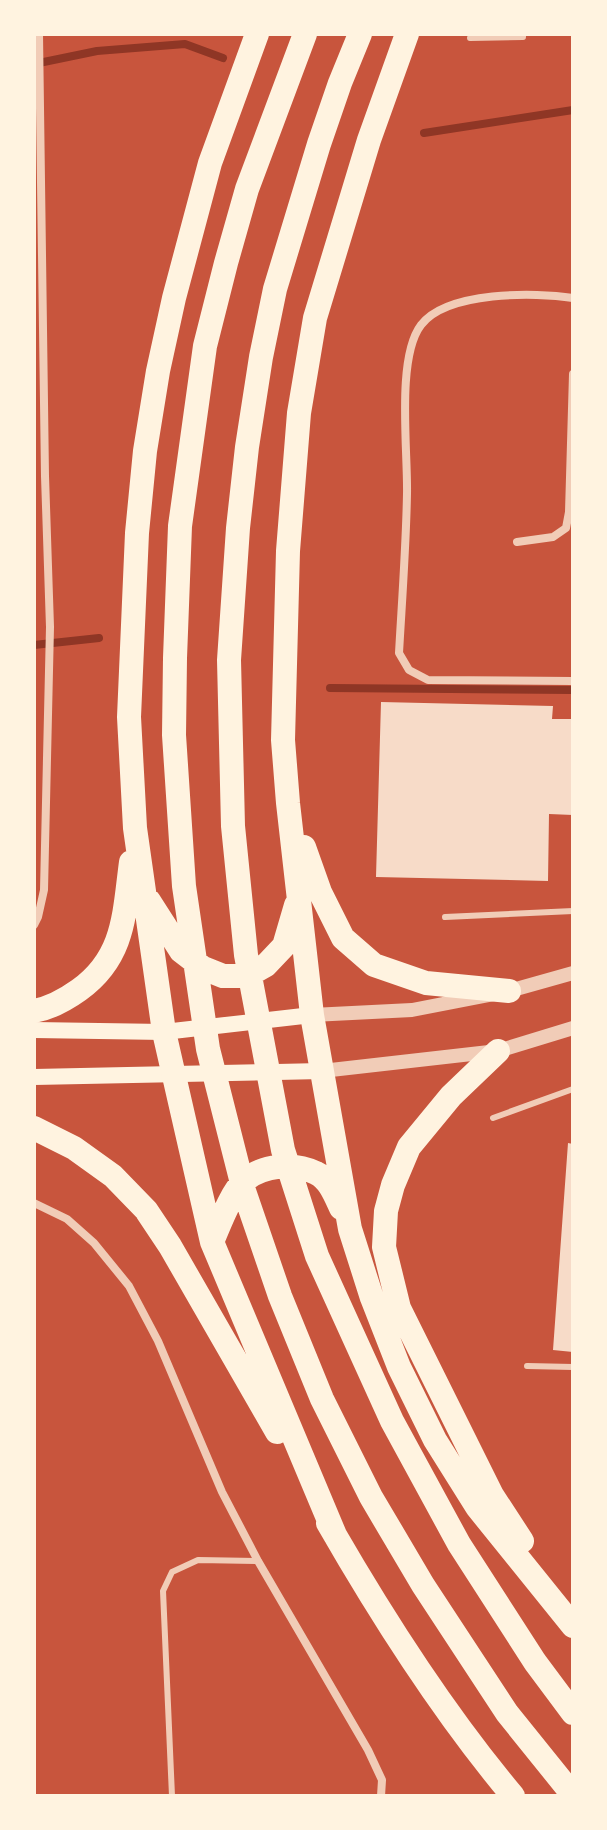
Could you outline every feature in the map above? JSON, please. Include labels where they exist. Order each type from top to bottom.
[{"type":"highway","points":[[257,34],[220,134],[199,205],[158,371],[137,533],[129,717],[135,828],[164,1032],[212,1242],[335,1535]]},
{"type":"highway","points":[[305,34],[247,189],[226,263],[205,346],[180,526],[174,735],[184,886],[208,1049],[244,1191],[280,1296],[322,1399],[371,1497],[423,1585],[507,1713],[573,1795]]},
{"type":"highway","points":[[360,34],[324,129],[275,289],[247,447],[229,660],[233,826],[246,955],[283,1150],[317,1256],[392,1421],[459,1544],[535,1662],[573,1713]]},
{"type":"highway","points":[[350,1229],[312,1015],[288,803],[283,740],[288,551],[299,413],[315,318],[369,140],[407,34]]},
{"type":"highway","points":[[288,803],[320,892],[343,938],[374,965],[426,983],[509,991]]},
{"type":"highway","points":[[34,1011],[47,1009],[72,996],[94,980],[110,958],[122,928],[135,828]]},
{"type":"highway","points":[[144,892],[181,951],[203,968],[223,976],[247,976],[266,965],[284,946],[299,891]]},
{"type":"highway","points":[[498,1051],[451,1096],[409,1147],[386,1211],[384,1247],[399,1308],[492,1495],[573,1624]]},
{"type":"highway","points":[[34,1128],[74,1148],[113,1176],[146,1210],[204,1304],[335,1535],[400,1640],[468,1739],[513,1796]]},
{"type":"highway","points":[[212,1242],[243,1182],[268,1168],[294,1167],[317,1173],[333,1189],[399,1367],[435,1440],[477,1507],[573,1624]]},
{"type":"main road","points":[[34,1030],[164,1032],[312,1015]]},
{"type":"main road","points":[[34,1077],[322,1071]]},
{"type":"street","points":[[34,925],[44,890],[50,627],[39,34]]},
{"type":"street","points":[[573,298],[549,295],[484,298],[454,304],[433,314],[420,325],[408,355],[406,375],[407,493],[399,653],[409,670],[428,680],[573,681]]},
{"type":"street","points":[[517,542],[553,537],[566,528],[573,374]]},
{"type":"street","points":[[34,476],[45,476]]},
{"type":"street","points":[[312,1015],[412,1010],[509,991],[573,973]]},
{"type":"street","points":[[322,1071],[498,1051],[573,1028]]},
{"type":"street","points":[[34,1203],[67,1219],[94,1243],[129,1286],[158,1341],[222,1492],[258,1561],[368,1750],[382,1780],[381,1796]]},
{"type":"lane","points":[[470,38],[523,37],[523,34]]},
{"type":"lane","points":[[445,917],[573,911]]},
{"type":"lane","points":[[493,1118],[573,1089]]},
{"type":"lane","points":[[527,1366],[573,1367]]},
{"type":"lane","points":[[172,1796],[163,1591],[172,1572],[198,1560],[258,1561]]},
{"type":"building","points":[[381,702],[553,706],[552,719],[573,719],[573,815],[549,814],[548,881],[376,877]]},
{"type":"building","points":[[568,1143],[573,1144],[573,1352],[553,1350]]},
{"type":"waterway","points":[[34,64],[97,51],[185,44],[223,58]]},
{"type":"waterway","points":[[424,133],[573,110]]},
{"type":"waterway","points":[[34,645],[99,638]]},
{"type":"waterway","points":[[330,688],[573,690]]}]
